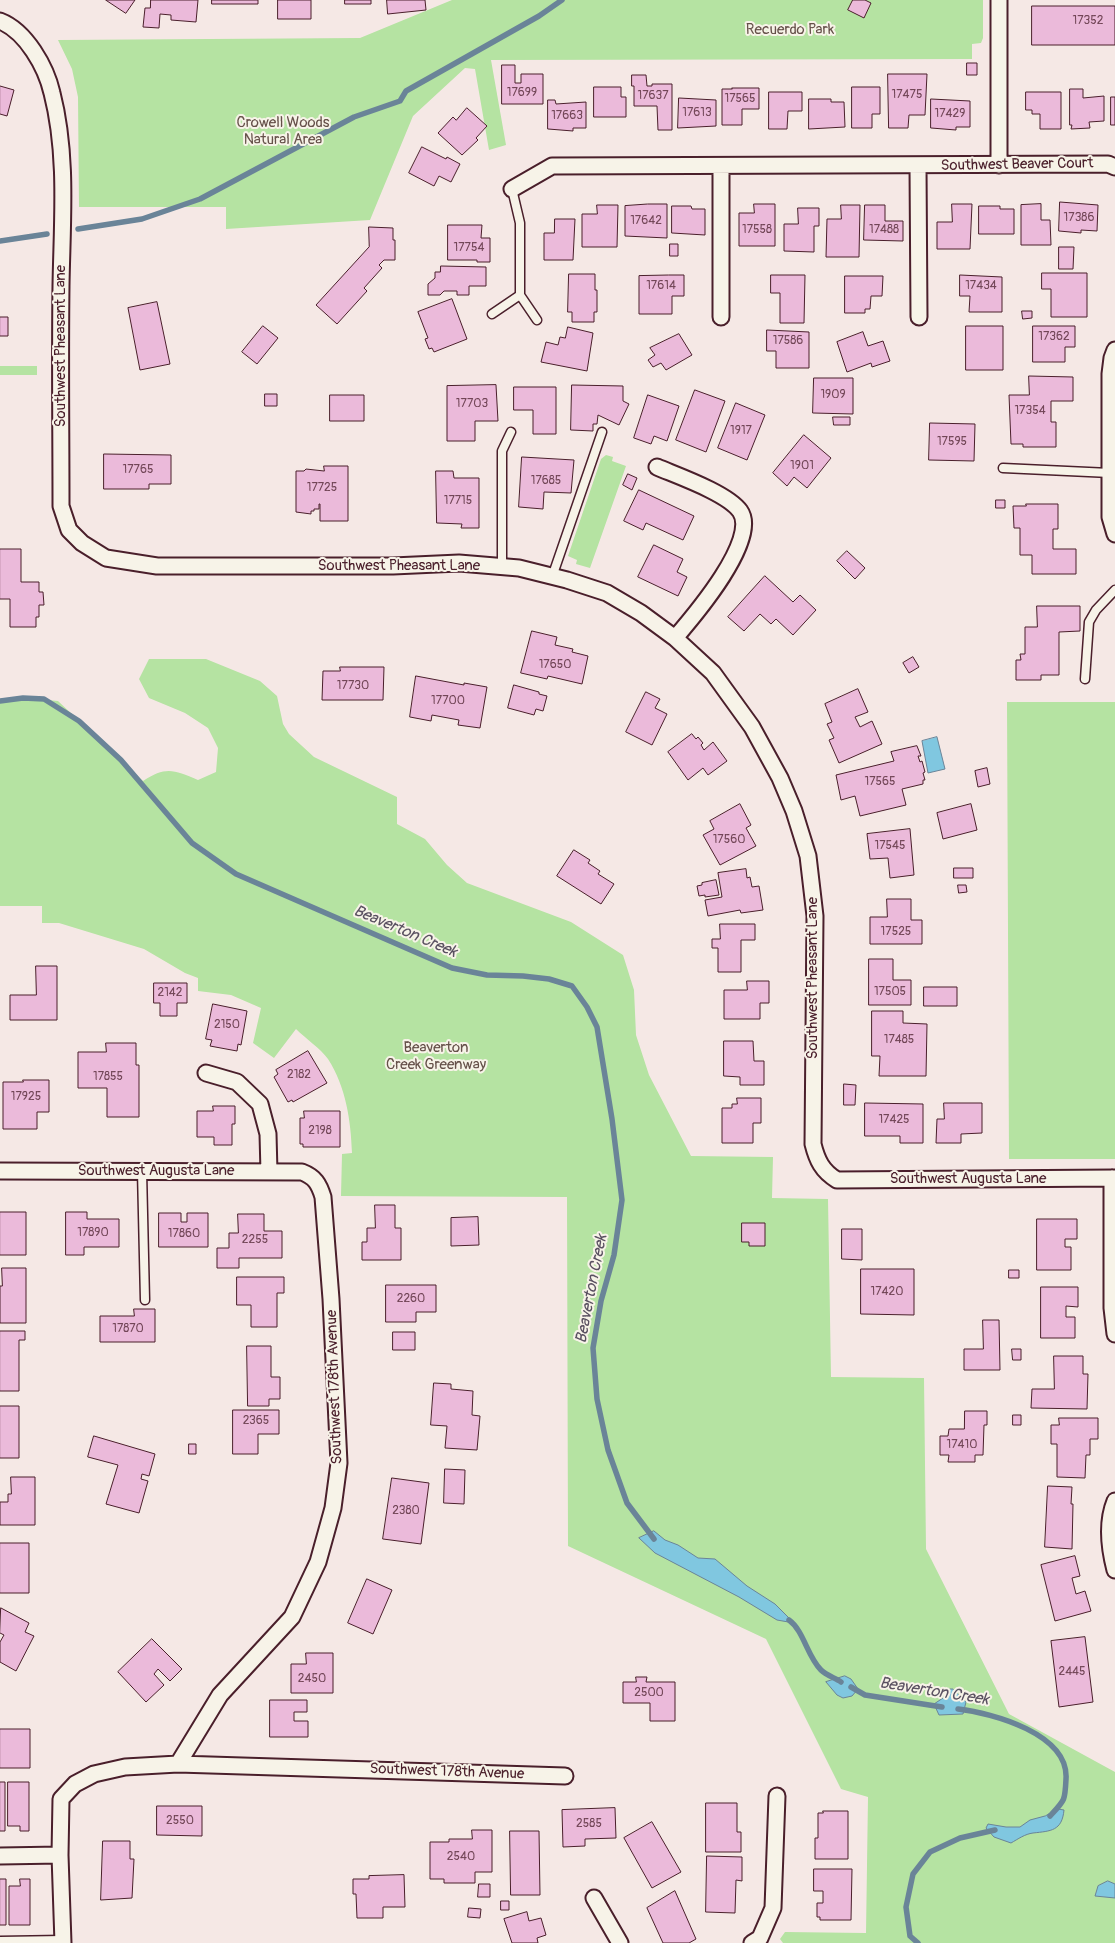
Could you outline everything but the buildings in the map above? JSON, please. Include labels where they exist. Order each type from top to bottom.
[{"type":"street","points":[[999,0],[999,165]]},
{"type":"street","name":"Southwest Pheasant Lane","points":[[0,21],[20,36],[40,60],[52,92],[60,138],[63,199],[61,506],[69,530],[82,543],[106,558],[157,566],[393,566],[459,563],[519,568],[607,593],[641,613],[676,638],[712,673],[752,727],[780,778],[794,811],[808,856],[815,916],[812,1144],[816,1158],[824,1171]]},
{"type":"street","name":"Southwest Beaver Court","points":[[512,189],[552,166],[1108,164],[1115,167]]},
{"type":"street","points":[[721,166],[721,317]]},
{"type":"street","points":[[918,166],[920,317]]},
{"type":"street","points":[[1115,350],[1110,374],[1112,465],[1110,517],[1115,534]]},
{"type":"street","points":[[657,467],[724,498],[739,510],[745,520],[745,531],[729,564],[709,597],[676,638]]},
{"type":"street","points":[[206,1073],[237,1082],[260,1104],[268,1134],[269,1172]]},
{"type":"street","name":"Southwest Augusta Lane","points":[[0,1171],[302,1172],[312,1176]]},
{"type":"street","name":"Southwest Augusta Lane","points":[[824,1171],[837,1180],[1114,1178]]},
{"type":"street","name":"Southwest 178th Avenue","points":[[178,1764],[220,1695],[292,1617],[318,1562],[333,1508],[339,1463],[331,1299],[322,1197],[320,1186],[312,1176]]},
{"type":"street","points":[[1114,1178],[1112,1308],[1115,1334]]},
{"type":"street","points":[[1115,1501],[1109,1514],[1110,1552],[1115,1570]]},
{"type":"street","name":"Southwest 178th Avenue","points":[[63,1942],[60,1855],[61,1799],[75,1784],[94,1774],[125,1767],[178,1764],[566,1776]]},
{"type":"street","points":[[758,1941],[773,1908],[777,1796]]},
{"type":"street","points":[[0,1856],[60,1855]]},
{"type":"street","points":[[594,1898],[620,1943]]},
{"type":"lane","points":[[512,189],[520,223],[520,296],[537,320]]},
{"type":"lane","points":[[492,314],[520,296]]},
{"type":"lane","points":[[502,567],[502,451],[511,432]]},
{"type":"lane","points":[[552,576],[602,432]]},
{"type":"lane","points":[[1002,468],[1112,465]]},
{"type":"lane","points":[[1085,679],[1089,622],[1096,610],[1115,590]]},
{"type":"lane","points":[[142,1171],[145,1300]]},
{"type":"lane","points":[[0,1941],[63,1942]]},
{"type":"green space","name":"Crowell Woods Natural Area","points":[[452,0],[983,0],[983,38],[981,43],[972,44],[972,59],[491,60],[506,145],[489,150],[475,69],[465,68],[413,116],[370,220],[226,229],[226,207],[79,207],[78,97],[72,69],[58,40],[360,38]]},
{"type":"green space","points":[[0,366],[37,366],[37,375],[0,375]]},
{"type":"green space","points":[[606,455],[613,457],[612,461],[626,466],[590,568],[576,564],[577,560],[568,556],[601,459]]},
{"type":"green space","name":"Beaverton Creek Greenway","points":[[149,659],[206,659],[260,681],[277,696],[283,724],[289,734],[314,757],[397,797],[397,824],[425,839],[447,865],[467,883],[571,922],[623,955],[634,990],[636,1035],[649,1075],[691,1156],[773,1157],[772,1198],[828,1199],[831,1377],[924,1378],[926,1549],[1009,1714],[1115,1772],[1115,1943],[783,1943],[780,1939],[785,1932],[866,1933],[868,1797],[841,1789],[766,1639],[568,1546],[567,1197],[341,1196],[342,1154],[352,1153],[346,1104],[339,1081],[328,1059],[296,1029],[274,1058],[253,1043],[261,1008],[231,995],[198,991],[198,978],[185,973],[144,949],[59,923],[42,923],[42,906],[0,906],[0,701],[28,698],[58,701],[143,781],[164,771],[176,772],[198,780],[216,772],[218,748],[208,728],[185,713],[149,698],[139,679]]},
{"type":"green space","points":[[1007,702],[1115,702],[1115,1159],[1009,1159]]},
{"type":"water","points":[[937,737],[945,769],[928,773],[922,741]]},
{"type":"water","points":[[654,1531],[665,1540],[678,1545],[698,1558],[715,1559],[747,1586],[775,1604],[794,1623],[777,1620],[739,1597],[655,1553],[639,1538]]},
{"type":"water","points":[[845,1676],[851,1679],[858,1689],[852,1696],[843,1698],[837,1695],[826,1682]]},
{"type":"water","points":[[948,1689],[953,1689],[966,1702],[963,1714],[939,1715],[934,1704],[943,1698]]},
{"type":"water","points":[[1058,1809],[1064,1810],[1063,1817],[1054,1829],[1027,1834],[1011,1843],[994,1837],[986,1828],[988,1824],[1020,1827],[1030,1820],[1045,1816]]},
{"type":"water","points":[[1108,1881],[1115,1884],[1115,1898],[1095,1896],[1098,1886]]},
{"type":"waterway","points":[[78,229],[142,219],[200,199],[354,117],[400,101],[406,91],[539,16],[562,0]]},
{"type":"waterway","points":[[0,241],[47,234]]},
{"type":"waterway","name":"Beaverton Creek","points":[[0,701],[23,698],[44,699],[79,721],[121,760],[192,843],[236,874],[452,968],[487,975],[549,979],[572,986],[587,1007],[597,1027],[612,1119],[622,1200],[614,1255],[601,1301],[593,1348],[597,1399],[608,1450],[627,1503],[654,1539]]},
{"type":"waterway","name":"Beaverton Creek","points":[[789,1620],[798,1630],[812,1658],[821,1670],[841,1682]]},
{"type":"waterway","name":"Beaverton Creek","points":[[851,1687],[865,1695],[942,1707]]},
{"type":"waterway","name":"Beaverton Creek","points":[[958,1709],[990,1715],[1008,1721],[1042,1738],[1055,1750],[1064,1763],[1066,1786],[1063,1800],[1050,1816]]},
{"type":"waterway","name":"Beaverton Creek","points":[[918,1943],[910,1936],[906,1907],[913,1874],[930,1852],[960,1838],[995,1830]]},
{"type":"park label","name":"Recuerdo Park","points":[[790,30]]}]
